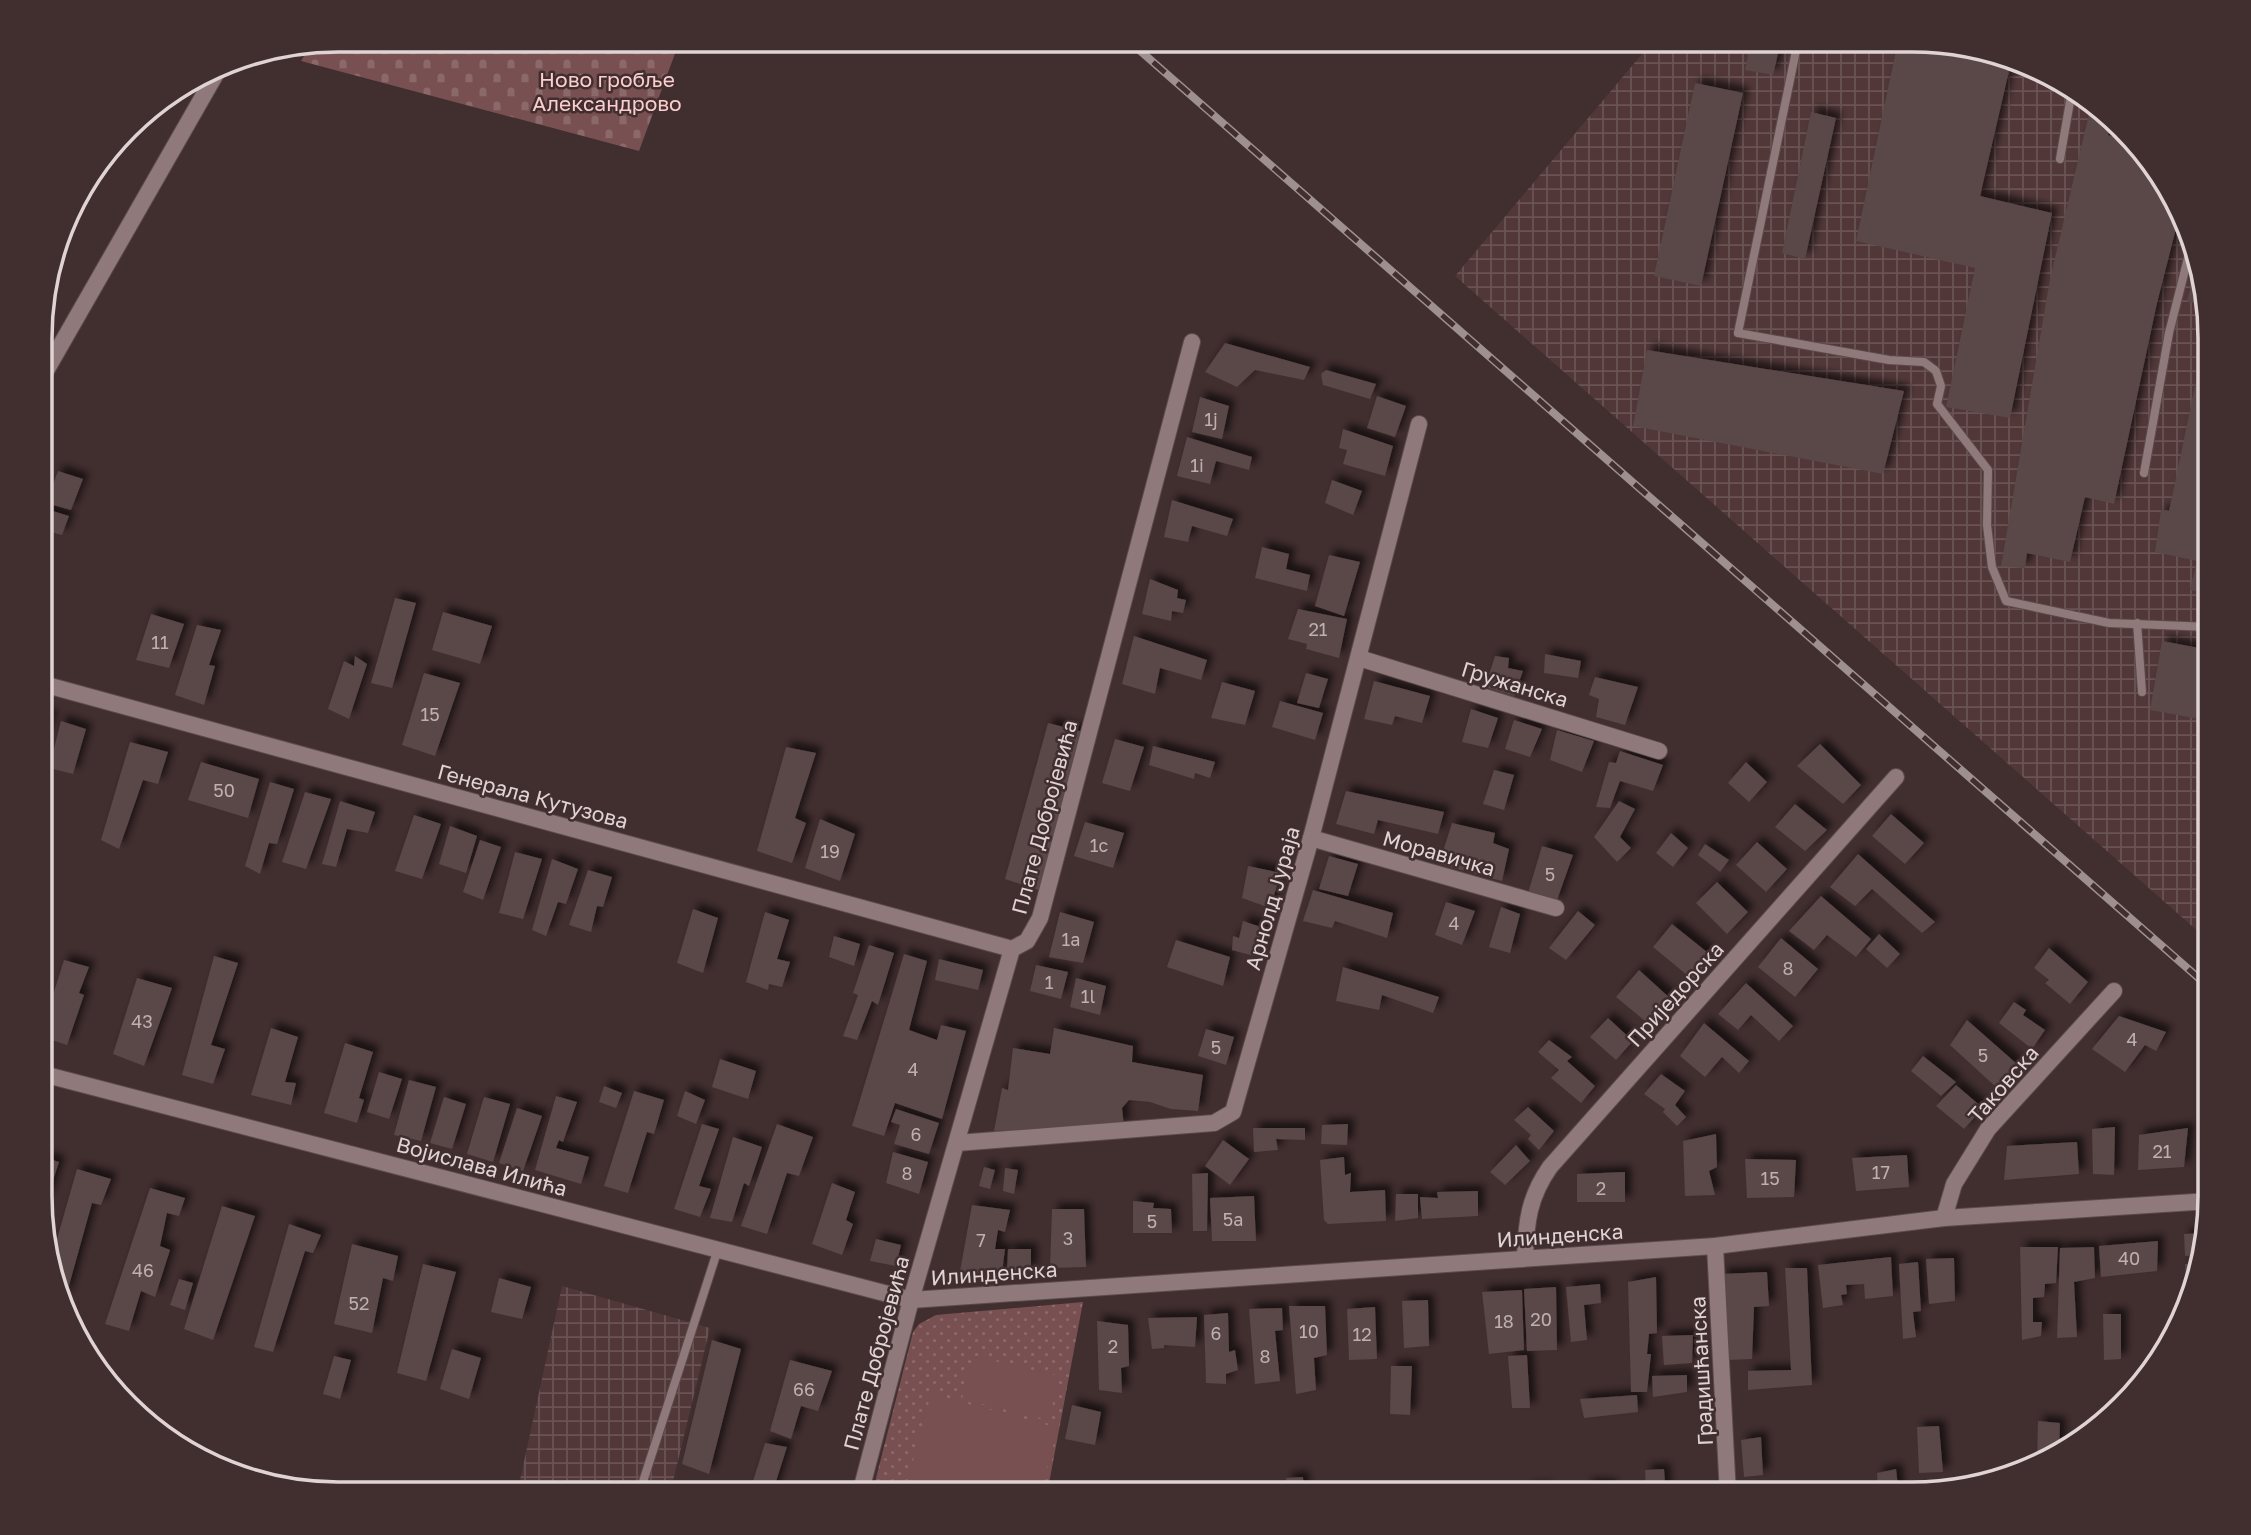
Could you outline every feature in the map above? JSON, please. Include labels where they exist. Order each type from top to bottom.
[{"type":"street","points":[[52,360],[211,83]]},
{"type":"street","name":"Плате Добројевића","points":[[863,1482],[911,1300],[1012,949],[1027,941],[1040,918],[1192,342]]},
{"type":"street","name":"Арнолд Јураја","points":[[957,1143],[1214,1123],[1226,1119],[1233,1112],[1311,838],[1419,424]]},
{"type":"street","name":"Гружанска","points":[[1359,658],[1659,751]]},
{"type":"street","name":"Генерала Кутузова","points":[[52,686],[1012,949]]},
{"type":"street","name":"Приједорска","points":[[1525,1258],[1526,1216],[1538,1184],[1550,1167],[1896,777]]},
{"type":"street","name":"Моравичка","points":[[1311,838],[1556,908]]},
{"type":"street","name":"Таковска","points":[[1944,1218],[1954,1184],[1989,1129],[2114,990]]},
{"type":"street","name":"Војислава Илића","points":[[52,1076],[911,1300]]},
{"type":"street","name":"Илинденска","points":[[911,1300],[1715,1246],[1944,1218],[2198,1202]]},
{"type":"street","name":"Градишћанска","points":[[1715,1246],[1727,1482]]},
{"type":"lane","points":[[1795,52],[1738,333],[1771,341],[1924,362],[1936,371],[1941,386],[1937,404],[1988,470],[1987,525],[1992,567],[2006,601],[2109,623],[2198,626]]},
{"type":"lane","points":[[2060,159],[2070,100]]},
{"type":"lane","points":[[2144,473],[2169,333],[2187,258]]},
{"type":"lane","points":[[2137,623],[2142,692]]},
{"type":"lane","points":[[643,1482],[718,1249]]},
{"type":"shaded area","points":[[1644,52],[1912,52],[1950,55],[1987,62],[2022,74],[2056,91],[2101,123],[2139,164],[2169,212],[2189,264],[2196,301],[2198,931],[1455,276]]},
{"type":"shaded area","points":[[562,1286],[710,1328],[673,1482],[520,1482]]},
{"type":"green space","name":"Ново гробље Александрово","points":[[338,52],[676,52],[639,151],[301,61],[305,55]]},
{"type":"green space","points":[[1083,1302],[1049,1482],[875,1482],[913,1332],[919,1324],[936,1315]]},
{"type":"green space","points":[[973,1356],[1059,1376],[1049,1420],[962,1399]]},
{"type":"green space","points":[[931,1394],[1058,1428],[1043,1482],[907,1482]]},
{"type":"building","points":[[1740,52],[1778,52],[1773,75],[1745,70],[1748,55]]},
{"type":"building","points":[[1896,52],[1950,55],[1987,62],[2009,70],[1980,196],[2052,213],[2010,418],[1946,407],[1975,268],[1856,241]]},
{"type":"building","points":[[1695,83],[1743,93],[1701,286],[1654,276]]},
{"type":"building","points":[[1811,112],[1836,118],[1805,259],[1782,253]]},
{"type":"building","points":[[2089,114],[2109,131],[2108,135],[2116,137],[2139,164],[2176,227],[2157,303],[2114,504],[2085,497],[2070,562],[2027,553],[2025,568],[2001,566],[2050,279]]},
{"type":"building","points":[[2192,280],[2196,304],[2187,301]]},
{"type":"building","points":[[1225,343],[1310,367],[1304,380],[1255,370],[1237,387],[1205,372]]},
{"type":"building","points":[[1647,350],[1904,391],[1883,474],[1633,426]]},
{"type":"building","points":[[1326,370],[1376,384],[1370,399],[1323,385],[1321,374]]},
{"type":"building","points":[[2198,372],[2198,592],[2190,590],[2197,561],[2155,552],[2161,510],[2169,511]]},
{"type":"building","points":[[1377,396],[1406,406],[1395,437],[1367,428]]},
{"type":"building","points":[[1200,397],[1229,406],[1222,439],[1192,432]]},
{"type":"building","points":[[1343,429],[1393,446],[1385,476],[1343,464],[1347,450],[1339,448]]},
{"type":"building","points":[[1187,437],[1252,457],[1249,470],[1216,461],[1210,484],[1177,476]]},
{"type":"building","points":[[58,471],[83,479],[71,510],[52,505],[52,487]]},
{"type":"building","points":[[1332,480],[1362,491],[1353,515],[1325,503]]},
{"type":"building","points":[[1172,500],[1233,519],[1227,536],[1192,526],[1188,542],[1164,537]]},
{"type":"building","points":[[52,511],[69,516],[62,535],[52,532]]},
{"type":"building","points":[[1262,547],[1289,554],[1286,569],[1310,575],[1307,591],[1255,578]]},
{"type":"building","points":[[1329,555],[1360,562],[1344,616],[1315,606]]},
{"type":"building","points":[[1150,579],[1178,590],[1177,598],[1186,600],[1183,613],[1172,611],[1171,621],[1142,614]]},
{"type":"building","points":[[395,598],[416,603],[392,688],[371,683]]},
{"type":"building","points":[[1298,609],[1347,619],[1339,658],[1306,649],[1307,644],[1288,639]]},
{"type":"building","points":[[443,612],[492,626],[480,664],[432,650]]},
{"type":"building","points":[[151,614],[184,624],[169,668],[136,660]]},
{"type":"building","points":[[197,625],[221,630],[209,665],[215,666],[204,705],[175,695]]},
{"type":"building","points":[[1134,636],[1207,660],[1201,680],[1160,668],[1155,694],[1122,684]]},
{"type":"building","points":[[2162,641],[2198,648],[2198,719],[2150,710]]},
{"type":"building","points":[[1545,654],[1581,661],[1578,678],[1544,673]]},
{"type":"building","points":[[355,656],[367,664],[349,719],[328,709],[344,661],[354,666]]},
{"type":"building","points":[[1495,656],[1509,658],[1508,668],[1523,671],[1514,696],[1485,687]]},
{"type":"building","points":[[424,673],[460,683],[435,756],[402,745]]},
{"type":"building","points":[[1306,673],[1328,679],[1319,708],[1297,703]]},
{"type":"building","points":[[1595,677],[1638,687],[1625,725],[1596,717],[1599,699],[1589,695]]},
{"type":"building","points":[[1374,681],[1430,696],[1422,723],[1395,716],[1392,725],[1364,719]]},
{"type":"building","points":[[1222,682],[1255,691],[1245,725],[1211,718]]},
{"type":"building","points":[[1280,701],[1323,713],[1315,740],[1272,727]]},
{"type":"building","points":[[1471,709],[1498,718],[1488,748],[1462,742]]},
{"type":"building","points":[[1514,720],[1542,729],[1530,757],[1505,749]]},
{"type":"building","points":[[61,721],[86,729],[73,774],[52,769],[52,756]]},
{"type":"building","points":[[1048,723],[1084,732],[1042,891],[1005,879]]},
{"type":"building","points":[[1557,730],[1594,741],[1582,772],[1550,760]]},
{"type":"building","points":[[1115,739],[1144,747],[1130,791],[1102,783]]},
{"type":"building","points":[[130,742],[168,752],[158,784],[143,780],[119,849],[101,840]]},
{"type":"building","points":[[1820,744],[1861,785],[1843,804],[1797,766]]},
{"type":"building","points":[[1153,746],[1215,762],[1210,778],[1195,773],[1194,779],[1149,765]]},
{"type":"building","points":[[786,747],[816,753],[795,818],[806,823],[792,863],[757,851]]},
{"type":"building","points":[[1620,751],[1663,765],[1653,791],[1620,781],[1610,808],[1596,807],[1609,762],[1616,763]]},
{"type":"building","points":[[201,762],[259,779],[248,818],[188,800]]},
{"type":"building","points":[[1746,762],[1767,782],[1749,802],[1728,783]]},
{"type":"building","points":[[1494,770],[1514,775],[1504,810],[1483,804]]},
{"type":"building","points":[[270,782],[294,789],[277,844],[269,843],[260,874],[245,866]]},
{"type":"building","points":[[1346,791],[1444,812],[1438,834],[1378,820],[1374,834],[1336,824]]},
{"type":"building","points":[[305,792],[331,799],[306,869],[282,862]]},
{"type":"building","points":[[340,801],[375,812],[368,833],[347,829],[336,867],[322,864]]},
{"type":"building","points":[[1619,801],[1635,809],[1620,837],[1631,848],[1617,862],[1594,837]]},
{"type":"building","points":[[1795,804],[1827,830],[1805,851],[1775,827]]},
{"type":"building","points":[[1891,814],[1924,843],[1905,864],[1872,836]]},
{"type":"building","points":[[414,815],[441,824],[422,879],[395,871]]},
{"type":"building","points":[[820,819],[855,834],[840,881],[805,868]]},
{"type":"building","points":[[1085,822],[1124,833],[1113,868],[1074,856]]},
{"type":"building","points":[[1452,823],[1495,833],[1493,843],[1509,849],[1502,881],[1439,864]]},
{"type":"building","points":[[450,826],[477,836],[466,873],[439,864]]},
{"type":"building","points":[[1671,833],[1688,848],[1673,867],[1656,853]]},
{"type":"building","points":[[480,840],[501,847],[483,900],[463,892]]},
{"type":"building","points":[[1757,842],[1787,869],[1766,892],[1736,865]]},
{"type":"building","points":[[1705,844],[1729,860],[1720,872],[1698,855]]},
{"type":"building","points":[[1542,846],[1573,855],[1556,903],[1528,893]]},
{"type":"building","points":[[515,852],[542,859],[523,919],[499,913]]},
{"type":"building","points":[[1858,854],[1935,922],[1922,933],[1872,889],[1855,906],[1830,887]]},
{"type":"building","points":[[1329,856],[1358,864],[1348,896],[1319,889]]},
{"type":"building","points":[[552,859],[578,869],[566,904],[558,902],[546,936],[532,930]]},
{"type":"building","points":[[1248,866],[1281,873],[1270,908],[1242,898]]},
{"type":"building","points":[[588,870],[612,877],[603,907],[597,906],[591,932],[569,925]]},
{"type":"building","points":[[1717,882],[1748,912],[1727,934],[1696,903]]},
{"type":"building","points":[[1313,890],[1393,913],[1387,938],[1335,921],[1332,928],[1303,921]]},
{"type":"building","points":[[1821,896],[1871,939],[1856,957],[1827,935],[1814,950],[1789,931]]},
{"type":"building","points":[[1446,902],[1475,911],[1462,945],[1435,935]]},
{"type":"building","points":[[1501,907],[1520,914],[1510,953],[1489,947]]},
{"type":"building","points":[[693,909],[718,918],[703,973],[677,963]]},
{"type":"building","points":[[1578,911],[1595,925],[1566,960],[1549,948]]},
{"type":"building","points":[[765,912],[789,920],[777,959],[790,962],[782,987],[769,984],[768,990],[746,982]]},
{"type":"building","points":[[1060,912],[1094,922],[1083,963],[1049,957]]},
{"type":"building","points":[[1243,921],[1264,928],[1259,951],[1254,956],[1232,950],[1233,936],[1239,938]]},
{"type":"building","points":[[1672,924],[1712,956],[1693,980],[1653,947]]},
{"type":"building","points":[[1879,934],[1900,954],[1887,968],[1866,949]]},
{"type":"building","points":[[834,936],[860,944],[854,966],[829,957]]},
{"type":"building","points":[[1781,938],[1818,969],[1795,997],[1758,967]]},
{"type":"building","points":[[1176,940],[1230,957],[1223,986],[1167,967]]},
{"type":"building","points":[[869,945],[894,953],[878,1005],[872,1001],[857,1040],[843,1036],[858,995],[853,993]]},
{"type":"building","points":[[2049,948],[2088,982],[2070,1004],[2045,983],[2049,980],[2034,968]]},
{"type":"building","points":[[904,954],[927,961],[909,1030],[937,1040],[941,1025],[966,1031],[942,1119],[895,1103],[884,1136],[852,1126]]},
{"type":"building","points":[[214,956],[238,963],[211,1045],[225,1049],[213,1084],[182,1075]]},
{"type":"building","points":[[939,959],[983,970],[978,990],[935,980]]},
{"type":"building","points":[[64,960],[89,967],[79,993],[84,995],[67,1045],[52,1040],[52,998]]},
{"type":"building","points":[[1036,965],[1068,972],[1061,999],[1030,991]]},
{"type":"building","points":[[1343,967],[1439,997],[1433,1013],[1382,995],[1379,1010],[1336,1001]]},
{"type":"building","points":[[1639,970],[1671,999],[1650,1025],[1616,997]]},
{"type":"building","points":[[137,978],[172,988],[144,1066],[113,1054]]},
{"type":"building","points":[[1076,978],[1106,986],[1100,1015],[1070,1007]]},
{"type":"building","points":[[1746,983],[1793,1026],[1779,1041],[1751,1015],[1738,1030],[1718,1014]]},
{"type":"building","points":[[2014,1002],[2026,1010],[2023,1015],[2045,1030],[2032,1049],[1999,1023]]},
{"type":"building","points":[[2119,1016],[2166,1032],[2156,1051],[2145,1045],[2125,1072],[2092,1049]]},
{"type":"building","points":[[1608,1018],[1633,1041],[1616,1060],[1590,1037]]},
{"type":"building","points":[[1967,1020],[2017,1064],[1997,1088],[1950,1045]]},
{"type":"building","points":[[1704,1023],[1749,1061],[1739,1073],[1722,1057],[1705,1077],[1680,1056]]},
{"type":"building","points":[[271,1028],[298,1037],[285,1082],[296,1083],[291,1105],[251,1095]]},
{"type":"building","points":[[1054,1028],[1133,1046],[1132,1062],[1203,1075],[1198,1111],[1171,1109],[1150,1102],[1129,1100],[1122,1108],[1124,1126],[994,1131],[1002,1088],[1008,1090],[1013,1048],[1050,1054]]},
{"type":"building","points":[[1206,1029],[1234,1037],[1226,1065],[1198,1056]]},
{"type":"building","points":[[1549,1040],[1572,1057],[1567,1061],[1595,1086],[1581,1103],[1551,1078],[1559,1070],[1538,1052]]},
{"type":"building","points":[[345,1043],[373,1052],[359,1098],[364,1100],[357,1123],[324,1113]]},
{"type":"building","points":[[1923,1056],[1956,1082],[1941,1096],[1911,1071]]},
{"type":"building","points":[[720,1059],[756,1071],[748,1099],[712,1087]]},
{"type":"building","points":[[379,1072],[402,1079],[389,1119],[367,1112]]},
{"type":"building","points":[[1661,1074],[1685,1091],[1675,1105],[1686,1117],[1677,1126],[1663,1112],[1665,1109],[1644,1094]]},
{"type":"building","points":[[409,1080],[436,1087],[421,1141],[394,1135]]},
{"type":"building","points":[[1956,1085],[1983,1108],[1964,1129],[1936,1106]]},
{"type":"building","points":[[604,1086],[622,1093],[616,1108],[599,1102]]},
{"type":"building","points":[[634,1091],[664,1100],[654,1134],[647,1132],[628,1193],[604,1186]]},
{"type":"building","points":[[685,1091],[705,1100],[696,1124],[677,1116]]},
{"type":"building","points":[[556,1096],[577,1102],[563,1142],[559,1140],[556,1148],[589,1157],[581,1184],[535,1170]]},
{"type":"building","points":[[444,1097],[466,1104],[452,1149],[430,1143]]},
{"type":"building","points":[[484,1097],[510,1104],[493,1162],[467,1154]]},
{"type":"building","points":[[1528,1107],[1554,1131],[1539,1150],[1528,1139],[1531,1135],[1514,1120]]},
{"type":"building","points":[[517,1108],[542,1116],[523,1171],[499,1163]]},
{"type":"building","points":[[896,1109],[939,1123],[929,1154],[894,1144],[900,1125],[891,1122]]},
{"type":"building","points":[[702,1124],[719,1129],[699,1186],[711,1189],[700,1217],[674,1209]]},
{"type":"building","points":[[777,1124],[813,1137],[799,1176],[787,1173],[767,1234],[741,1226]]},
{"type":"building","points":[[1348,1124],[1347,1145],[1321,1144],[1322,1125]]},
{"type":"building","points":[[2115,1127],[2114,1175],[2093,1174],[2092,1129]]},
{"type":"building","points":[[1253,1128],[1305,1128],[1305,1140],[1276,1139],[1278,1150],[1254,1152]]},
{"type":"building","points":[[2188,1128],[2184,1167],[2138,1170],[2139,1135]]},
{"type":"building","points":[[1716,1134],[1717,1167],[1709,1171],[1715,1195],[1685,1196],[1683,1141]]},
{"type":"building","points":[[733,1137],[762,1147],[749,1186],[744,1183],[732,1222],[710,1218]]},
{"type":"building","points":[[1223,1140],[1249,1159],[1230,1185],[1205,1166]]},
{"type":"building","points":[[2077,1142],[2079,1174],[2004,1180],[2007,1146]]},
{"type":"building","points":[[1516,1145],[1530,1161],[1505,1185],[1490,1172]]},
{"type":"building","points":[[893,1152],[928,1162],[919,1194],[886,1183]]},
{"type":"building","points":[[1907,1155],[1909,1187],[1856,1191],[1852,1158]]},
{"type":"building","points":[[1344,1157],[1345,1175],[1351,1173],[1350,1192],[1385,1190],[1386,1221],[1328,1224],[1324,1220],[1320,1160]]},
{"type":"building","points":[[1745,1159],[1796,1160],[1794,1197],[1747,1198]]},
{"type":"building","points":[[52,1160],[59,1162],[52,1184]]},
{"type":"building","points":[[984,1167],[995,1170],[990,1189],[979,1186]]},
{"type":"building","points":[[1005,1168],[1018,1170],[1014,1194],[1003,1191]]},
{"type":"building","points":[[77,1169],[111,1179],[101,1205],[92,1203],[68,1289],[56,1242]]},
{"type":"building","points":[[1625,1172],[1625,1202],[1577,1202],[1577,1174]]},
{"type":"building","points":[[1208,1173],[1207,1231],[1193,1231],[1192,1174]]},
{"type":"building","points":[[832,1183],[855,1192],[846,1220],[853,1224],[842,1255],[812,1244]]},
{"type":"building","points":[[150,1188],[185,1198],[179,1216],[167,1213],[160,1246],[170,1250],[155,1297],[141,1291],[129,1331],[105,1324]]},
{"type":"building","points":[[1478,1191],[1478,1216],[1422,1219],[1420,1197],[1438,1198],[1437,1192]]},
{"type":"building","points":[[1396,1194],[1418,1194],[1418,1218],[1395,1221]]},
{"type":"building","points":[[1254,1196],[1256,1241],[1212,1241],[1210,1198]]},
{"type":"building","points":[[1133,1201],[1154,1203],[1153,1208],[1171,1209],[1172,1233],[1133,1233]]},
{"type":"building","points":[[972,1205],[1010,1210],[1005,1232],[998,1230],[995,1249],[1005,1249],[1002,1273],[960,1271]]},
{"type":"building","points":[[222,1206],[255,1216],[213,1340],[184,1329]]},
{"type":"building","points":[[1052,1209],[1084,1209],[1086,1267],[1050,1268]]},
{"type":"building","points":[[289,1224],[321,1235],[313,1253],[305,1251],[273,1352],[254,1347]]},
{"type":"building","points":[[2196,1233],[2192,1256],[2185,1256],[2184,1234]]},
{"type":"building","points":[[876,1239],[901,1245],[896,1266],[870,1261]]},
{"type":"building","points":[[2158,1241],[2157,1271],[2101,1277],[2099,1246]]},
{"type":"building","points":[[352,1244],[398,1256],[393,1281],[383,1278],[372,1333],[334,1324]]},
{"type":"building","points":[[2020,1247],[2058,1247],[2056,1283],[2045,1284],[2044,1297],[2033,1298],[2033,1322],[2042,1322],[2041,1336],[2022,1340]]},
{"type":"building","points":[[2094,1247],[2095,1278],[2074,1282],[2077,1337],[2057,1338],[2060,1248]]},
{"type":"building","points":[[1008,1249],[1031,1249],[1031,1271],[1007,1272]]},
{"type":"building","points":[[1891,1257],[1893,1296],[1865,1299],[1864,1284],[1846,1285],[1847,1294],[1841,1295],[1843,1305],[1823,1308],[1818,1265]]},
{"type":"building","points":[[1954,1258],[1955,1301],[1929,1304],[1926,1259]]},
{"type":"building","points":[[1918,1262],[1921,1311],[1913,1312],[1916,1337],[1903,1339],[1899,1264]]},
{"type":"building","points":[[423,1264],[456,1272],[426,1381],[397,1373]]},
{"type":"building","points":[[2185,1264],[2191,1264],[2185,1281]]},
{"type":"building","points":[[1785,1268],[1807,1268],[1812,1385],[1748,1390],[1748,1371],[1791,1370]]},
{"type":"building","points":[[1767,1272],[1769,1306],[1754,1307],[1752,1359],[1727,1360],[1721,1274]]},
{"type":"building","points":[[1656,1277],[1657,1333],[1649,1334],[1647,1354],[1651,1354],[1647,1392],[1631,1392],[1628,1282]]},
{"type":"building","points":[[499,1278],[531,1287],[522,1319],[491,1312]]},
{"type":"building","points":[[179,1279],[193,1283],[185,1310],[170,1305]]},
{"type":"building","points":[[1600,1284],[1601,1303],[1584,1305],[1587,1340],[1571,1342],[1566,1287]]},
{"type":"building","points":[[1556,1287],[1557,1350],[1527,1351],[1524,1289]]},
{"type":"building","points":[[1522,1290],[1524,1350],[1489,1354],[1482,1292]]},
{"type":"building","points":[[1428,1300],[1429,1346],[1404,1348],[1402,1301]]},
{"type":"building","points":[[1289,1306],[1325,1306],[1327,1355],[1314,1358],[1316,1390],[1296,1394]]},
{"type":"building","points":[[1375,1307],[1377,1359],[1349,1360],[1347,1309]]},
{"type":"building","points":[[1282,1308],[1283,1330],[1275,1331],[1280,1381],[1255,1384],[1249,1309]]},
{"type":"building","points":[[1228,1313],[1229,1352],[1235,1350],[1238,1370],[1226,1374],[1226,1384],[1206,1383],[1204,1315]]},
{"type":"building","points":[[2103,1314],[2121,1314],[2121,1359],[2104,1360]]},
{"type":"building","points":[[1197,1317],[1195,1347],[1164,1345],[1164,1348],[1152,1349],[1148,1318]]},
{"type":"building","points":[[1097,1321],[1128,1325],[1129,1366],[1121,1368],[1122,1393],[1099,1390]]},
{"type":"building","points":[[1693,1335],[1692,1363],[1664,1365],[1662,1336]]},
{"type":"building","points":[[712,1340],[741,1349],[709,1474],[682,1464]]},
{"type":"building","points":[[452,1349],[481,1358],[469,1399],[440,1389]]},
{"type":"building","points":[[1527,1355],[1530,1408],[1512,1408],[1508,1356]]},
{"type":"building","points":[[334,1356],[351,1360],[340,1399],[323,1394]]},
{"type":"building","points":[[790,1360],[832,1371],[818,1411],[801,1406],[791,1439],[770,1431]]},
{"type":"building","points":[[1391,1366],[1412,1366],[1410,1415],[1390,1414]]},
{"type":"building","points":[[1687,1375],[1687,1392],[1653,1397],[1652,1376]]},
{"type":"building","points":[[1637,1395],[1638,1412],[1584,1418],[1580,1399]]},
{"type":"building","points":[[1072,1405],[1101,1412],[1095,1445],[1065,1439]]},
{"type":"building","points":[[2038,1421],[2060,1423],[2059,1442],[2037,1454]]},
{"type":"building","points":[[1939,1426],[1943,1472],[1919,1473],[1917,1427]]},
{"type":"building","points":[[1761,1437],[1763,1475],[1744,1477],[1741,1440]]},
{"type":"building","points":[[765,1443],[787,1447],[776,1482],[753,1482]]},
{"type":"building","points":[[1664,1469],[1665,1482],[1645,1482],[1645,1470]]},
{"type":"building","points":[[1896,1469],[1898,1482],[1877,1482],[1877,1473]]},
{"type":"building","points":[[1303,1477],[1303,1482],[1286,1482],[1286,1478]]},
{"type":"railway","points":[[1142,52],[2198,977]]}]
